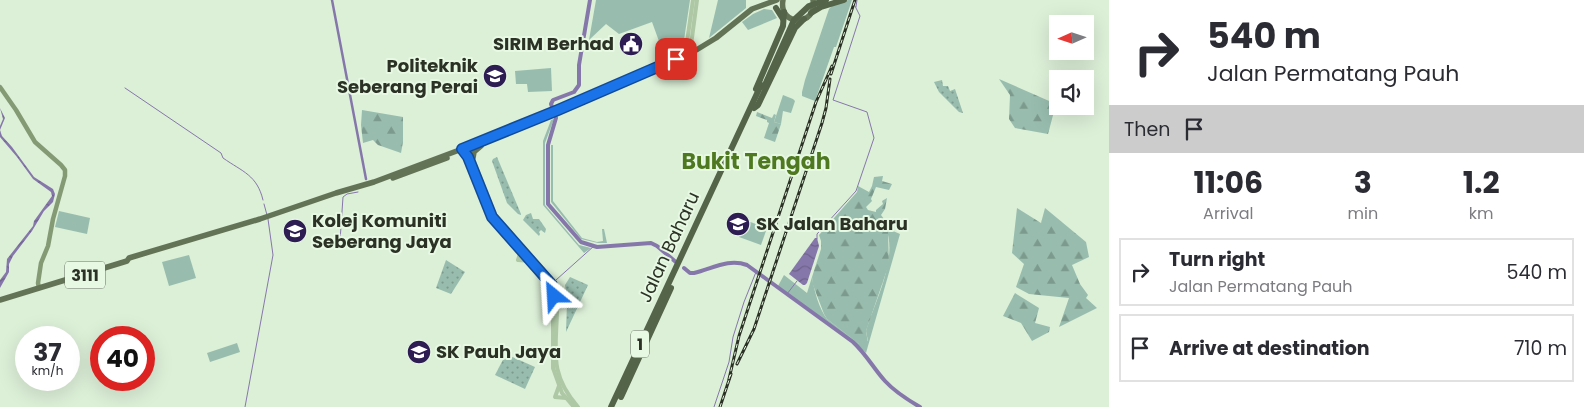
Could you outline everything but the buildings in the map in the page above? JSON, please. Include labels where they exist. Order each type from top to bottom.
[{"type":"highway","name":"Jalan Baharu","points":[[611,407],[753,107],[790,20],[802,7],[814,0]]},
{"type":"highway","points":[[811,13],[826,3],[844,0]]},
{"type":"highway","name":"Jalan Baharu","points":[[762,86],[794,20],[809,6],[826,3]]},
{"type":"highway","points":[[776,8],[782,16],[784,24]]},
{"type":"highway","points":[[784,11],[784,24],[751,101],[753,107],[758,105],[794,31],[804,19]]},
{"type":"highway","points":[[784,24],[790,26],[794,31]]},
{"type":"highway","name":"1","points":[[616,407],[671,283]]},
{"type":"main road","name":"3111","points":[[559,112],[691,53],[716,38],[752,9],[776,0]]},
{"type":"main road","points":[[783,0],[784,11],[788,17],[794,20],[804,19],[811,13],[814,0]]},
{"type":"main road","name":"3111","points":[[39,284],[127,261],[129,258],[271,216],[336,192],[402,175],[410,179],[414,171],[697,53],[720,40],[756,10],[767,7],[776,8]]},
{"type":"main road","points":[[776,8],[784,11]]},
{"type":"main road","points":[[0,87],[35,142],[62,165],[65,170],[48,246],[41,263],[39,284],[29,291],[0,300]]},
{"type":"main road","name":"3111","points":[[374,182],[466,149],[481,146],[548,116]]},
{"type":"main road","points":[[473,158],[474,152],[481,146]]},
{"type":"street","points":[[691,53],[688,42],[693,0]]},
{"type":"street","points":[[691,53],[697,0]]},
{"type":"street","points":[[466,149],[473,158],[495,215],[556,284],[558,292],[556,367],[564,388],[578,407]]},
{"type":"street","points":[[466,149],[492,215],[552,285],[554,290],[552,366],[559,386],[574,407]]},
{"type":"street","points":[[519,246],[518,260],[531,261]]},
{"type":"street","points":[[559,386],[555,397],[567,398]]},
{"type":"green space","points":[[596,0],[690,0],[684,40],[660,44],[652,22],[619,34],[606,24],[589,40]]},
{"type":"green space","points":[[718,0],[746,0],[746,8],[709,38]]},
{"type":"green space","points":[[852,0],[815,101],[802,96],[805,80],[829,9],[833,5]]},
{"type":"green space","points":[[764,9],[772,10],[777,18],[748,30],[742,22]]},
{"type":"green space","points":[[551,68],[552,91],[528,92],[527,84],[516,84],[515,71]]},
{"type":"green space","points":[[999,79],[1049,101],[1049,115],[1053,115],[1048,134],[1015,128],[1009,119],[1010,95]]},
{"type":"green space","points":[[942,80],[943,86],[948,86],[950,91],[955,89],[963,113],[959,112],[939,92],[934,82]]},
{"type":"green space","points":[[783,95],[795,101],[791,113],[783,111],[781,124],[774,122]]},
{"type":"green space","points":[[362,110],[403,117],[401,153],[378,145],[373,140],[363,143]]},
{"type":"green space","points":[[757,112],[772,118],[774,114],[776,115],[774,122],[781,124],[775,142],[764,138],[769,123],[767,120],[756,116]]},
{"type":"green space","points":[[554,119],[545,143],[545,205],[579,245],[591,248],[584,253],[543,205],[543,141],[551,120]]},
{"type":"green space","points":[[551,145],[553,145],[553,201],[582,238],[597,242],[603,241],[602,229],[604,229],[607,243],[598,243],[581,239],[551,202]]},
{"type":"green space","points":[[497,157],[521,215],[507,203],[492,161]]},
{"type":"green space","points":[[883,176],[882,181],[892,184],[889,190],[876,187],[871,199],[872,201],[866,207],[868,210],[876,212],[883,204],[882,201],[887,198],[885,209],[881,215],[888,232],[889,264],[866,331],[868,343],[860,345],[827,319],[813,285],[812,277],[821,249],[819,235],[857,192],[858,186],[869,192],[874,177]]},
{"type":"green space","points":[[1017,208],[1041,223],[1045,208],[1086,242],[1089,257],[1072,265],[1080,284],[1088,295],[1086,298],[1097,308],[1059,327],[1069,298],[1029,294],[1016,287],[1024,264],[1012,253]]},
{"type":"green space","points":[[59,211],[90,218],[87,234],[55,227]]},
{"type":"green space","points":[[531,213],[533,219],[539,219],[546,229],[545,233],[541,230],[539,236],[523,220],[526,215]]},
{"type":"green space","points":[[745,220],[767,228],[761,245],[739,237]]},
{"type":"green space","points":[[886,228],[900,234],[866,353],[778,286],[784,275],[807,293],[812,277],[817,299],[827,319],[859,344],[868,341],[866,331],[887,266],[889,240]]},
{"type":"green space","points":[[189,255],[196,278],[169,286],[162,262]]},
{"type":"green space","points":[[446,260],[465,272],[451,294],[436,288]]},
{"type":"green space","points":[[570,277],[588,285],[566,332],[567,302],[565,285]]},
{"type":"green space","points":[[1015,293],[1039,308],[1035,323],[1050,327],[1049,332],[1032,341],[1021,323],[1003,316]]},
{"type":"green space","points":[[237,343],[240,352],[210,362],[207,353]]},
{"type":"green space","points":[[506,354],[535,367],[525,389],[495,375]]},
{"type":"water","points":[[0,108],[5,118],[0,130],[3,119]]},
{"type":"water","points":[[0,130],[2,136],[34,177],[53,189],[55,194],[53,202],[44,211],[13,256],[9,264],[9,272],[0,288],[0,280],[6,272],[7,259],[33,226],[34,221],[52,196],[51,192],[33,179],[0,137]]},
{"type":"water","points":[[815,238],[817,238],[819,246],[807,283],[803,285],[789,274]]},
{"type":"waterway","points":[[332,0],[366,179]]},
{"type":"waterway","points":[[590,0],[579,65],[579,85],[574,92],[553,100],[551,104],[556,118],[548,145],[548,204],[581,242],[597,247],[651,243],[677,263]]},
{"type":"waterway","points":[[856,7],[857,0]]},
{"type":"waterway","points":[[817,239],[817,234],[856,191],[874,138],[867,112],[833,100],[860,16],[855,6]]},
{"type":"waterway","points":[[125,88],[221,153],[223,158],[253,179],[263,200]]},
{"type":"waterway","points":[[340,241],[343,197],[347,194],[358,192]]},
{"type":"waterway","points":[[264,204],[267,215]]},
{"type":"waterway","points":[[245,407],[273,255],[268,219]]},
{"type":"waterway","points":[[556,280],[594,246]]},
{"type":"waterway","points":[[684,268],[690,273],[694,273],[727,263],[747,265],[853,342],[889,385],[920,407]]},
{"type":"waterway","points":[[714,407],[729,362],[733,337],[756,272]]},
{"type":"waterway","points":[[787,294],[797,281]]},
{"type":"railway","points":[[831,74],[855,0]]},
{"type":"railway","points":[[729,379],[739,336],[816,102],[832,66]]},
{"type":"railway","points":[[737,364],[754,329],[822,123],[830,79]]},
{"type":"railway","points":[[720,407],[731,374]]},
{"type":"place","name":"SIRIM Berhad","points":[[631,44]]},
{"type":"place","name":"Politeknik Seberang Perai","points":[[495,76]]},
{"type":"place","name":"SK Jalan Baharu","points":[[738,224]]},
{"type":"place","name":"Kolej Komuniti Seberang Jaya","points":[[295,231]]},
{"type":"place","name":"SK Pauh Jaya","points":[[419,352]]},
{"type":"district","name":"Bukit Tengah","points":[[756,161]]},
{"type":"route","points":[[554,296],[552,285],[492,217],[474,169],[462,149],[676,59]]}]
